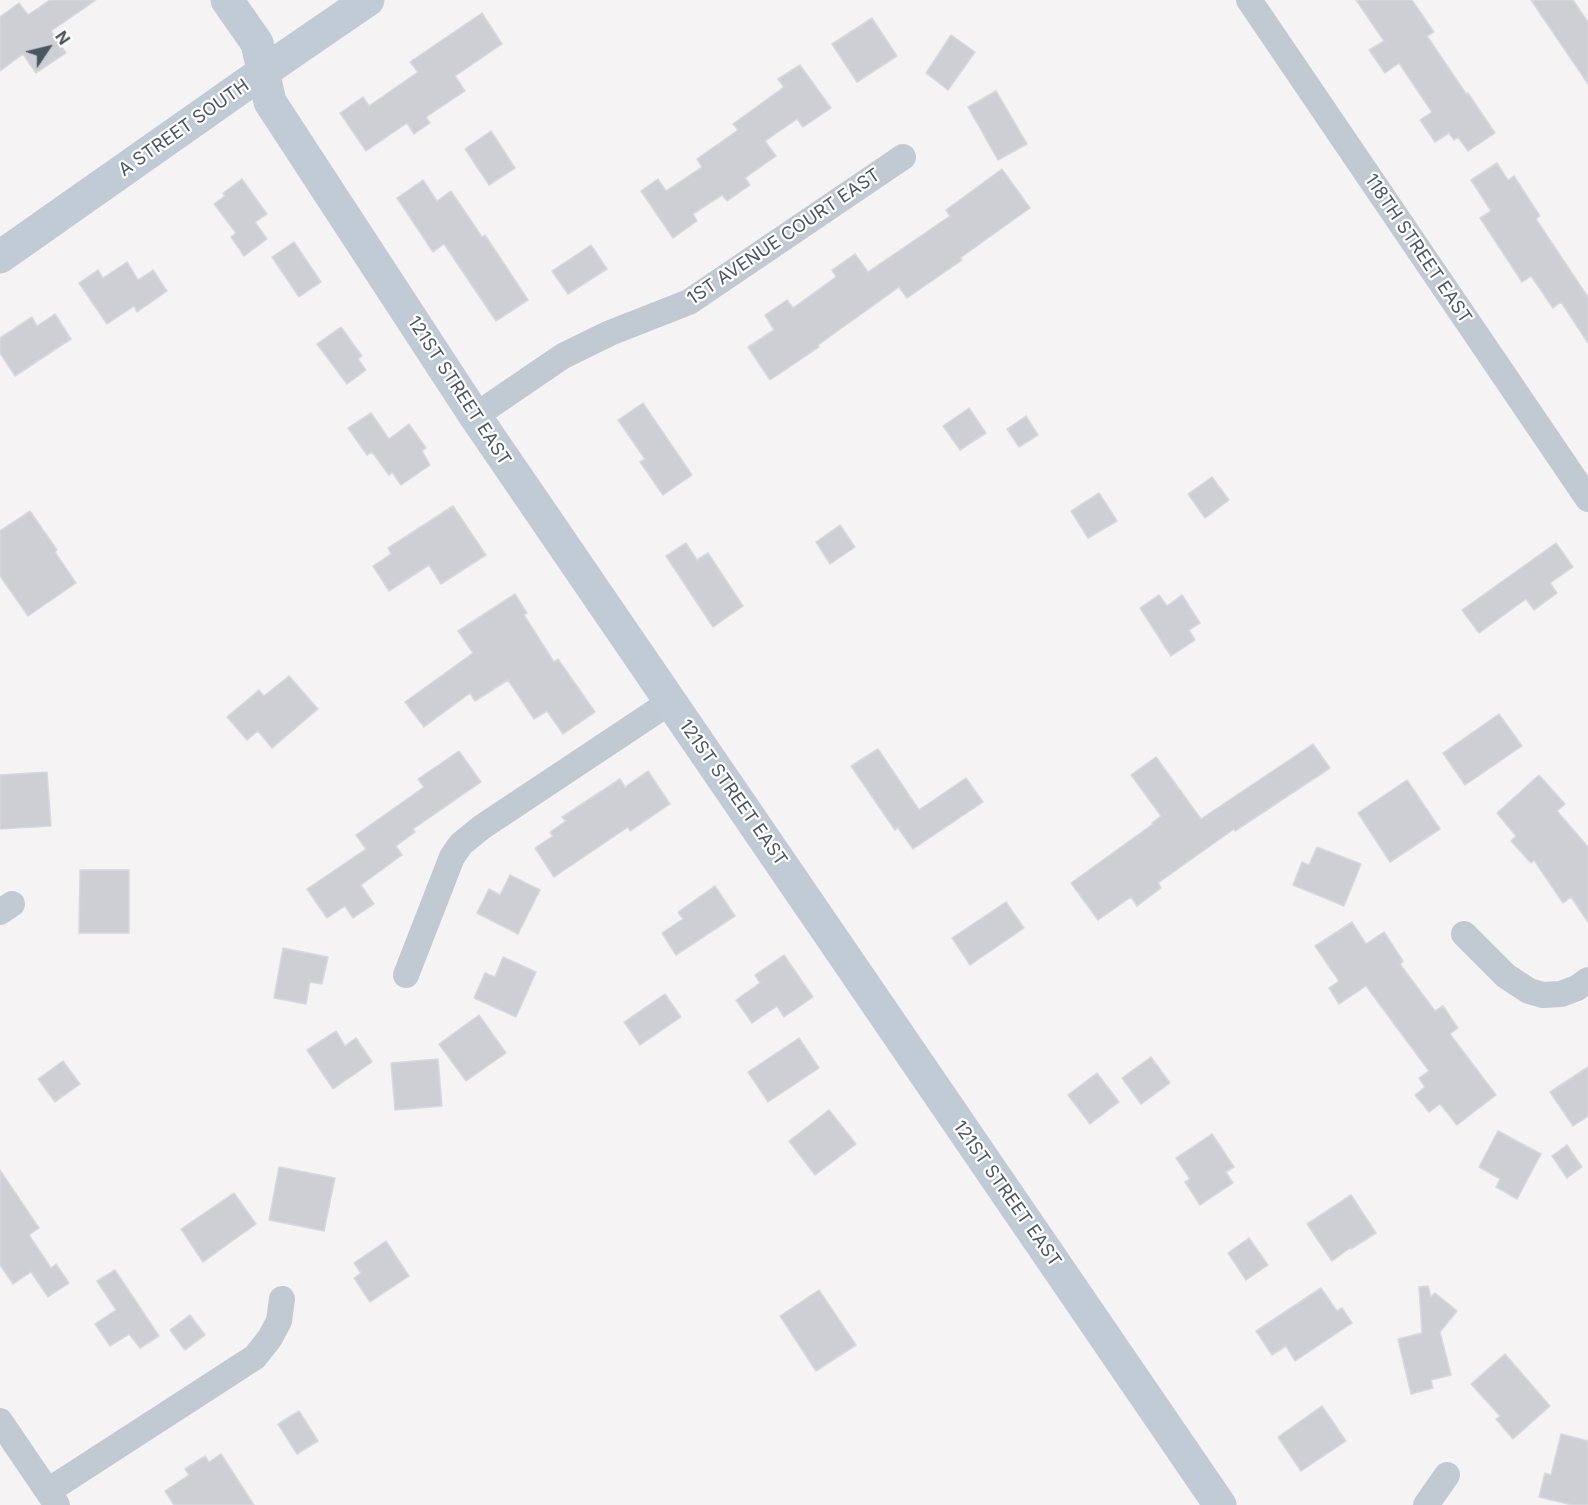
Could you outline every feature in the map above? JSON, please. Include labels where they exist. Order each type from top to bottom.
[{"type":"street","name":"121ST STREET EAST","points":[[227,0],[257,44],[270,102],[475,416],[1220,1505]]},
{"type":"street","name":"A STREET SOUTH","points":[[0,257],[368,0]]},
{"type":"street","name":"118TH STREET EAST","points":[[1248,0],[1588,499]]},
{"type":"street","name":"1ST AVENUE COURT EAST","points":[[475,416],[563,356],[610,333],[688,302],[903,157]]},
{"type":"street","points":[[406,975],[452,857],[461,844],[482,827],[670,702]]},
{"type":"street","points":[[1464,934],[1506,976],[1529,991],[1543,995],[1561,994],[1577,988],[1588,980]]},
{"type":"street","points":[[0,1421],[52,1498],[255,1357],[279,1322],[282,1299]]},
{"type":"street","points":[[1426,1505],[1447,1476]]},
{"type":"building","points":[[50,0],[96,0],[51,31],[66,53],[36,73],[23,54],[0,71],[0,17],[19,3],[28,15]]},
{"type":"building","points":[[1356,0],[1412,0],[1434,32],[1427,36],[1495,133],[1468,151],[1458,137],[1454,140],[1449,133],[1435,142],[1420,120],[1432,112],[1399,63],[1385,73],[1369,50],[1384,41]]},
{"type":"building","points":[[1531,0],[1573,0],[1588,22],[1588,84]]},
{"type":"building","points":[[482,13],[502,44],[455,76],[465,91],[426,117],[430,123],[414,134],[407,123],[366,151],[340,113],[363,97],[369,106],[418,72],[410,62]]},
{"type":"building","points":[[872,18],[897,56],[857,82],[832,44]]},
{"type":"building","points":[[951,35],[975,52],[948,90],[926,73]]},
{"type":"building","points":[[800,65],[831,108],[803,127],[797,119],[765,141],[776,156],[745,178],[750,185],[727,201],[722,195],[693,214],[697,221],[673,238],[641,191],[658,179],[666,191],[702,167],[697,159],[738,130],[733,124],[784,87],[778,79]]},
{"type":"building","points":[[996,91],[1027,144],[998,160],[968,107]]},
{"type":"building","points":[[491,131],[515,168],[489,185],[465,149]]},
{"type":"building","points":[[1497,163],[1508,180],[1514,176],[1540,216],[1536,219],[1588,297],[1588,343],[1561,302],[1553,308],[1531,276],[1522,282],[1480,218],[1491,211],[1471,180]]},
{"type":"building","points":[[1002,169],[1030,208],[960,258],[962,260],[907,298],[899,287],[818,345],[819,347],[770,380],[748,347],[774,330],[765,315],[787,300],[793,308],[836,277],[832,270],[855,254],[868,272],[950,216],[946,210]]},
{"type":"building","points":[[242,179],[267,214],[255,222],[267,239],[244,256],[231,237],[236,233],[214,204],[225,196],[223,193]]},
{"type":"building","points":[[423,180],[437,201],[451,191],[482,237],[485,235],[528,300],[496,321],[444,244],[433,252],[397,198]]},
{"type":"building","points":[[294,242],[321,282],[299,297],[272,257]]},
{"type":"building","points":[[591,245],[607,269],[568,294],[552,271]]},
{"type":"building","points":[[127,262],[138,280],[153,270],[167,291],[137,312],[134,306],[107,324],[79,283],[98,270],[103,278]]},
{"type":"building","points":[[55,314],[71,339],[15,376],[0,353],[0,338],[32,317],[37,326]]},
{"type":"building","points":[[341,327],[362,356],[358,359],[366,370],[347,384],[317,344]]},
{"type":"building","points":[[643,403],[692,475],[663,495],[640,462],[645,459],[618,420]]},
{"type":"building","points":[[969,408],[986,433],[960,450],[943,426]]},
{"type":"building","points":[[371,413],[389,439],[409,424],[426,448],[422,451],[430,465],[401,485],[392,472],[389,475],[372,452],[367,455],[348,428]]},
{"type":"building","points":[[1026,416],[1038,435],[1019,447],[1007,429]]},
{"type":"building","points":[[1212,477],[1229,500],[1205,518],[1188,494]]},
{"type":"building","points":[[1099,493],[1117,521],[1088,538],[1071,511]]},
{"type":"building","points":[[453,506],[486,555],[441,584],[429,565],[389,591],[373,566],[391,554],[388,548]]},
{"type":"building","points":[[30,511],[76,583],[28,616],[0,576],[0,531]]},
{"type":"building","points":[[840,525],[855,547],[830,564],[816,542]]},
{"type":"building","points":[[686,543],[697,560],[708,553],[743,606],[713,627],[666,556]]},
{"type":"building","points":[[1556,543],[1573,567],[1550,583],[1557,593],[1534,610],[1526,599],[1479,633],[1462,610]]},
{"type":"building","points":[[515,594],[527,613],[524,615],[554,662],[558,659],[595,712],[563,734],[547,711],[534,719],[508,680],[475,701],[470,693],[424,727],[405,702],[473,653],[458,631]]},
{"type":"building","points":[[1159,595],[1167,606],[1182,595],[1200,623],[1189,630],[1195,640],[1171,656],[1140,608]]},
{"type":"building","points":[[289,676],[318,709],[272,748],[258,731],[247,740],[227,717],[259,690],[264,696]]},
{"type":"building","points":[[1499,714],[1522,746],[1465,785],[1443,753]]},
{"type":"building","points":[[1313,744],[1330,768],[1235,831],[1234,829],[1158,883],[1161,888],[1137,906],[1131,897],[1098,920],[1071,883],[1161,816],[1131,775],[1156,757],[1201,819]]},
{"type":"building","points":[[878,749],[919,810],[966,778],[983,802],[913,849],[898,828],[895,830],[851,766]]},
{"type":"building","points":[[459,751],[481,782],[413,829],[415,832],[396,846],[402,855],[361,885],[374,904],[353,918],[345,906],[327,918],[307,889],[366,849],[356,835],[424,787],[418,779]]},
{"type":"building","points":[[648,771],[670,804],[630,831],[628,827],[554,877],[535,848],[553,836],[550,832],[566,821],[562,817],[620,779],[625,787]]},
{"type":"building","points":[[47,772],[51,826],[0,829],[0,775]]},
{"type":"building","points":[[1539,775],[1565,804],[1557,811],[1588,847],[1588,922],[1571,897],[1563,903],[1534,860],[1531,863],[1511,841],[1516,836],[1497,813]]},
{"type":"building","points":[[1407,780],[1440,829],[1390,862],[1358,813]]},
{"type":"building","points":[[1317,847],[1361,864],[1344,906],[1293,885],[1302,862],[1309,865]]},
{"type":"building","points":[[80,870],[129,870],[129,933],[79,933]]},
{"type":"building","points":[[510,875],[540,890],[518,934],[477,913],[489,889],[500,895]]},
{"type":"building","points":[[715,886],[735,916],[676,955],[662,933],[683,919],[678,912]]},
{"type":"building","points":[[1006,902],[1024,928],[970,965],[952,938]]},
{"type":"building","points":[[1352,922],[1366,944],[1384,932],[1403,961],[1400,964],[1435,1011],[1443,1006],[1458,1028],[1450,1034],[1496,1095],[1457,1125],[1440,1104],[1429,1112],[1415,1095],[1425,1087],[1419,1078],[1429,1071],[1366,986],[1339,1004],[1329,988],[1339,981],[1315,946]]},
{"type":"building","points":[[283,948],[328,957],[322,984],[310,982],[306,1004],[274,998]]},
{"type":"building","points":[[784,955],[813,997],[784,1017],[777,1006],[752,1023],[736,1000],[760,983],[755,975]]},
{"type":"building","points":[[503,957],[536,972],[516,1017],[474,998],[485,973],[495,977]]},
{"type":"building","points":[[665,994],[681,1017],[640,1045],[624,1022]]},
{"type":"building","points":[[479,1015],[506,1053],[466,1081],[439,1044]]},
{"type":"building","points":[[336,1031],[345,1046],[356,1038],[372,1062],[333,1089],[307,1050]]},
{"type":"building","points":[[799,1038],[819,1068],[768,1102],[748,1072]]},
{"type":"building","points":[[1151,1057],[1170,1083],[1141,1104],[1122,1078]]},
{"type":"building","points":[[438,1059],[442,1106],[395,1110],[391,1063]]},
{"type":"building","points":[[63,1061],[80,1084],[55,1102],[38,1079]]},
{"type":"building","points":[[1588,1067],[1588,1116],[1573,1126],[1550,1092]]},
{"type":"building","points":[[1097,1073],[1119,1102],[1090,1124],[1068,1095]]},
{"type":"building","points":[[829,1110],[856,1144],[815,1175],[789,1141]]},
{"type":"building","points":[[1498,1131],[1541,1154],[1517,1199],[1496,1187],[1500,1179],[1479,1167]]},
{"type":"building","points":[[1212,1134],[1234,1167],[1226,1172],[1233,1183],[1200,1205],[1185,1182],[1190,1179],[1176,1158]]},
{"type":"building","points":[[1567,1145],[1582,1167],[1567,1178],[1552,1156]]},
{"type":"building","points":[[279,1167],[335,1178],[324,1231],[269,1220]]},
{"type":"building","points":[[0,1170],[39,1228],[29,1235],[51,1268],[56,1264],[69,1283],[48,1297],[31,1272],[13,1284],[0,1265]]},
{"type":"building","points":[[234,1193],[256,1224],[203,1262],[181,1229]]},
{"type":"building","points":[[1351,1195],[1376,1233],[1332,1261],[1307,1224]]},
{"type":"building","points":[[1249,1238],[1268,1265],[1246,1280],[1228,1253]]},
{"type":"building","points":[[386,1241],[409,1276],[370,1302],[354,1278],[361,1273],[354,1263]]},
{"type":"building","points":[[115,1270],[159,1336],[140,1348],[129,1334],[110,1346],[95,1324],[116,1310],[97,1281]]},
{"type":"building","points":[[1428,1286],[1431,1297],[1435,1293],[1457,1311],[1440,1332],[1451,1375],[1431,1380],[1433,1388],[1411,1394],[1398,1339],[1422,1333],[1419,1287]]},
{"type":"building","points":[[1321,1288],[1337,1311],[1342,1308],[1352,1323],[1295,1361],[1286,1346],[1272,1355],[1256,1331]]},
{"type":"building","points":[[819,1290],[856,1345],[816,1371],[780,1316]]},
{"type":"building","points":[[190,1315],[205,1335],[185,1350],[170,1330]]},
{"type":"building","points":[[1505,1354],[1550,1406],[1513,1439],[1496,1419],[1500,1416],[1471,1384]]},
{"type":"building","points":[[1322,1406],[1346,1441],[1301,1471],[1278,1437]]},
{"type":"building","points":[[299,1411],[318,1441],[297,1454],[278,1424]]},
{"type":"building","points":[[1561,1434],[1588,1441],[1588,1505],[1572,1505],[1539,1497],[1545,1473],[1551,1475]]},
{"type":"building","points":[[221,1454],[254,1505],[174,1505],[165,1491],[189,1475],[185,1469],[205,1456],[209,1462]]}]
